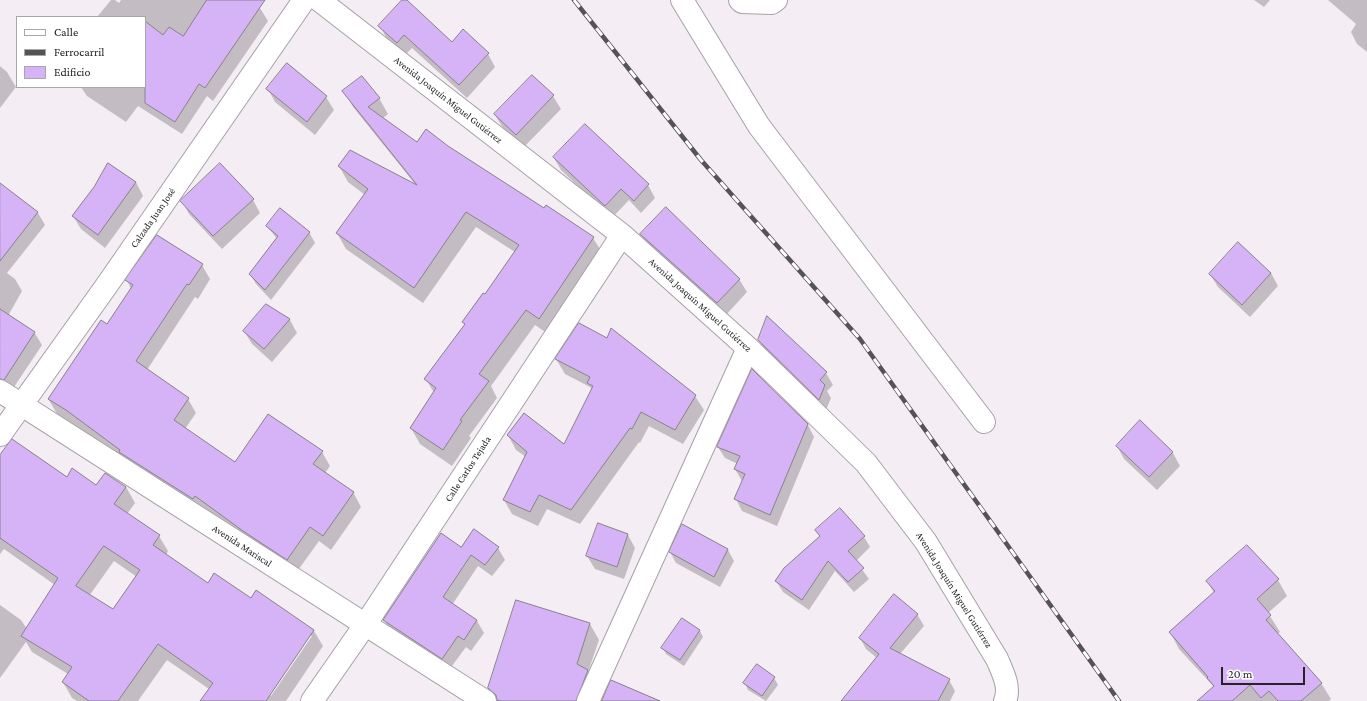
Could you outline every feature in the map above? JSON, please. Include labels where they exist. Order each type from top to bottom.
[{"type":"street","name":"Calzada Juan José","points":[[0,435],[107,286],[304,0]]},
{"type":"street","name":"Avenida Joaquín Miguel Gutiérrez","points":[[319,0],[622,235],[748,348],[866,463],[926,542],[997,659],[1006,679],[1006,697],[1004,701]]},
{"type":"street","points":[[682,0],[759,126],[984,422]]},
{"type":"street","points":[[740,0],[742,2],[772,3],[776,0]]},
{"type":"street","name":"Calle Carlos Tejada","points":[[312,701],[365,625],[622,235]]},
{"type":"street","points":[[588,701],[748,348]]},
{"type":"street","name":"Avenida Mariscal","points":[[0,391],[485,701]]},
{"type":"building","points":[[207,0],[265,0],[205,88],[199,84],[175,122],[145,103],[146,22],[163,35],[169,27],[183,36]]},
{"type":"building","points":[[402,0],[407,0],[452,42],[463,29],[489,53],[459,85],[404,35],[397,43],[378,26]]},
{"type":"building","points":[[287,63],[327,96],[307,122],[266,89]]},
{"type":"building","points":[[532,75],[554,95],[516,135],[494,114]]},
{"type":"building","points":[[362,76],[380,98],[368,107],[417,142],[426,129],[448,146],[544,208],[546,205],[594,237],[539,319],[526,310],[479,374],[489,381],[460,420],[462,421],[443,450],[410,428],[436,388],[424,379],[465,324],[462,322],[483,293],[485,294],[519,245],[466,212],[414,288],[336,233],[368,189],[338,166],[350,150],[417,185],[342,91]]},
{"type":"building","points":[[585,124],[649,184],[634,201],[621,189],[605,206],[553,157]]},
{"type":"building","points":[[108,163],[136,182],[98,235],[72,216],[94,187]]},
{"type":"building","points":[[220,163],[254,199],[213,236],[180,201]]},
{"type":"building","points":[[0,183],[38,212],[0,261]]},
{"type":"building","points":[[666,207],[740,279],[717,303],[640,234]]},
{"type":"building","points":[[280,208],[310,232],[265,290],[249,274],[278,236],[266,226]]},
{"type":"building","points":[[157,235],[203,264],[189,285],[187,284],[136,361],[189,398],[174,420],[235,462],[268,414],[323,451],[313,464],[354,492],[323,536],[310,527],[287,560],[243,531],[195,496],[193,499],[119,452],[120,450],[66,410],[48,399],[101,320],[107,324],[133,285],[125,280]]},
{"type":"building","points":[[1238,242],[1271,273],[1242,305],[1209,274]]},
{"type":"building","points":[[266,304],[290,319],[264,349],[243,331]]},
{"type":"building","points":[[0,309],[35,332],[4,380],[0,379]]},
{"type":"building","points":[[767,316],[827,372],[820,380],[825,385],[819,400],[758,340]]},
{"type":"building","points":[[579,323],[607,338],[611,328],[696,395],[675,430],[641,412],[632,429],[630,428],[571,510],[539,495],[530,512],[503,500],[527,452],[507,435],[524,413],[564,444],[593,386],[587,383],[590,377],[555,359]]},
{"type":"building","points":[[752,369],[808,424],[770,515],[734,499],[745,474],[734,469],[740,456],[717,447]]},
{"type":"building","points":[[1140,420],[1173,452],[1149,477],[1116,446]]},
{"type":"building","points":[[12,439],[67,477],[72,468],[96,485],[105,473],[126,487],[114,504],[160,535],[153,545],[208,583],[214,573],[251,598],[256,590],[314,630],[266,701],[200,701],[213,683],[158,644],[118,701],[89,701],[62,682],[72,667],[21,636],[58,578],[0,538],[0,455]],"holes":[[[104,546],[140,570],[113,609],[76,586]]]},
{"type":"building","points":[[840,508],[865,536],[848,551],[864,568],[848,582],[828,561],[802,600],[775,581],[784,568],[820,536],[815,530]]},
{"type":"building","points":[[598,523],[628,534],[617,567],[586,556]]},
{"type":"building","points":[[682,524],[728,549],[714,577],[669,552]]},
{"type":"building","points":[[474,529],[499,547],[485,565],[471,555],[443,597],[477,620],[464,640],[458,636],[442,659],[383,620],[441,533],[461,547]]},
{"type":"building","points":[[1247,545],[1279,579],[1257,599],[1271,615],[1266,620],[1322,683],[1301,701],[1278,701],[1269,691],[1261,698],[1250,685],[1232,701],[1197,701],[1214,686],[1169,632],[1215,591],[1206,581]]},
{"type":"building","points":[[894,594],[918,614],[890,648],[950,679],[938,701],[841,701],[879,654],[859,638]]},
{"type":"building","points":[[516,600],[590,623],[577,664],[588,670],[576,701],[501,701],[497,700],[496,695],[488,688]]},
{"type":"building","points":[[682,618],[700,630],[680,660],[661,648]]},
{"type":"building","points":[[757,664],[775,677],[762,696],[743,683]]},
{"type":"building","points":[[611,680],[660,701],[602,701]]},
{"type":"railway","points":[[574,0],[701,160],[860,339],[1119,701]]}]
